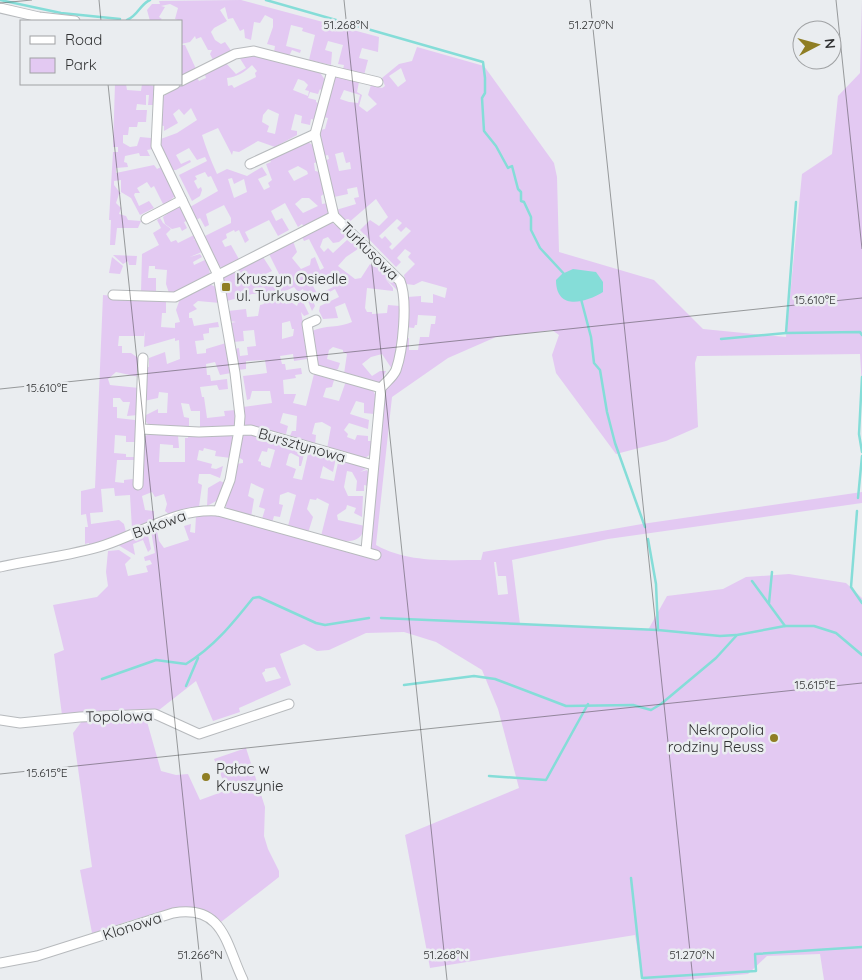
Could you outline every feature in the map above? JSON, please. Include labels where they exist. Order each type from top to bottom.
[{"type":"street","points":[[0,8],[39,17],[66,20]]},
{"type":"street","points":[[182,80],[233,55],[254,51],[378,82]]},
{"type":"street","name":"Turkusowa","points":[[332,71],[315,134],[334,216],[400,281],[404,291],[400,355],[393,375],[381,388],[366,550]]},
{"type":"street","points":[[159,88],[156,146],[218,275],[235,374],[240,416],[239,430],[230,480],[218,511]]},
{"type":"street","points":[[250,164],[315,134]]},
{"type":"street","points":[[146,218],[182,200]]},
{"type":"street","points":[[113,295],[174,297],[334,216]]},
{"type":"street","points":[[316,320],[307,324],[314,370],[381,388]]},
{"type":"street","points":[[138,485],[143,358]]},
{"type":"street","name":"Bursztynowa","points":[[141,429],[199,432],[251,430],[373,465]]},
{"type":"street","name":"Bukowa","points":[[0,567],[105,545],[180,514],[218,511],[366,550],[376,555]]},
{"type":"street","name":"Topolowa","points":[[0,720],[20,723],[112,715],[155,714],[199,734],[289,704]]},
{"type":"street","name":"Klonowa","points":[[0,964],[38,956],[183,911],[196,912],[217,923],[226,937],[236,966],[244,980]]},
{"type":"green space","points":[[241,0],[379,37],[378,52],[362,48],[359,58],[368,60],[364,75],[343,70],[344,65],[338,64],[343,45],[328,41],[325,50],[332,52],[331,65],[309,60],[315,35],[302,31],[303,28],[291,25],[286,46],[301,50],[300,53],[292,50],[289,56],[274,52],[275,46],[267,44],[273,27],[273,19],[265,15],[260,23],[254,22],[251,40],[245,38],[244,29],[240,31],[233,18],[228,19],[225,7],[220,10],[227,21],[214,28],[211,32],[215,40],[221,44],[225,42],[232,52],[213,60],[210,54],[212,50],[208,50],[201,37],[196,39],[195,36],[190,42],[182,44],[182,20],[175,19],[178,8],[170,4],[161,6],[165,7],[159,17],[162,19],[150,20],[147,10],[152,4],[160,4],[159,1]]},
{"type":"green space","points":[[862,0],[862,387],[860,354],[697,356],[695,363],[698,427],[666,441],[616,454],[556,373],[552,355],[559,335],[552,330],[496,337],[448,358],[392,397],[376,545],[388,551],[414,558],[481,560],[483,552],[642,524],[862,492],[862,503],[608,539],[512,560],[520,624],[648,630],[667,596],[723,589],[746,577],[789,574],[846,583],[862,598],[862,980],[824,980],[820,954],[767,956],[748,974],[681,980],[643,980],[635,935],[430,968],[405,835],[519,788],[498,709],[482,670],[436,642],[404,632],[366,633],[329,650],[317,651],[304,644],[280,654],[291,685],[239,708],[240,712],[213,721],[196,681],[159,710],[62,715],[54,654],[64,650],[53,605],[97,597],[108,586],[106,572],[108,551],[119,550],[131,558],[125,564],[128,576],[148,572],[146,566],[152,564],[150,560],[145,561],[144,557],[155,553],[151,531],[154,528],[167,526],[157,531],[159,541],[164,548],[189,540],[184,526],[191,524],[190,532],[195,533],[196,516],[212,513],[369,555],[384,391],[400,373],[405,339],[409,338],[409,350],[418,350],[420,337],[429,337],[431,324],[435,324],[436,316],[418,315],[417,325],[414,328],[405,327],[407,297],[421,296],[421,302],[433,303],[433,294],[445,298],[447,288],[422,281],[414,285],[406,284],[404,275],[415,264],[408,257],[411,253],[405,249],[397,258],[401,262],[396,267],[360,230],[370,220],[379,226],[388,217],[376,199],[347,224],[336,210],[356,204],[354,198],[359,197],[357,187],[347,189],[348,194],[334,197],[324,161],[329,159],[328,155],[324,156],[320,130],[325,129],[328,118],[323,117],[336,75],[359,82],[357,92],[362,95],[359,106],[367,112],[377,104],[368,95],[371,85],[382,88],[385,86],[382,78],[399,64],[412,61],[417,47],[484,66],[554,163],[557,177],[559,252],[654,280],[703,329],[786,337],[802,174],[832,154],[838,96],[860,73]],"holes":[[[401,68],[406,81],[398,87],[389,76]],[[344,90],[360,95],[358,103],[340,99]],[[343,152],[346,163],[350,162],[351,169],[339,171],[335,154]],[[397,219],[402,223],[397,228],[401,232],[406,227],[411,231],[392,250],[389,247],[392,244],[385,236],[382,239],[379,236]],[[494,562],[496,562],[498,576],[506,576],[508,594],[498,595]],[[275,667],[281,678],[266,682],[262,673],[265,669]]]},
{"type":"green space","points":[[182,45],[185,45],[196,69],[182,76]]},
{"type":"green space","points":[[257,55],[319,71],[325,80],[323,92],[320,89],[318,94],[310,92],[308,98],[316,100],[320,104],[315,120],[311,119],[310,125],[301,123],[302,116],[295,114],[291,130],[297,131],[297,135],[275,147],[258,141],[239,152],[233,151],[232,155],[218,128],[202,135],[217,174],[227,169],[247,176],[262,167],[267,175],[258,179],[264,190],[270,187],[268,183],[272,180],[266,164],[271,162],[269,159],[308,142],[314,146],[318,162],[314,163],[315,171],[320,172],[325,193],[321,196],[322,204],[328,203],[328,214],[305,228],[302,224],[298,227],[285,203],[271,211],[276,221],[282,218],[289,230],[278,236],[269,220],[245,232],[249,240],[245,243],[239,230],[226,234],[227,238],[222,241],[225,247],[231,245],[240,261],[223,268],[217,265],[205,236],[231,223],[231,218],[224,205],[206,214],[209,225],[205,227],[200,218],[196,220],[190,207],[218,191],[211,176],[208,177],[205,172],[195,176],[197,179],[194,181],[198,189],[201,187],[202,190],[200,196],[192,201],[179,175],[207,161],[205,157],[197,160],[189,148],[176,155],[181,164],[190,160],[191,162],[176,170],[170,170],[158,140],[177,133],[197,120],[191,108],[184,115],[179,109],[173,114],[178,123],[164,131],[164,126],[159,125],[162,97],[196,76],[199,81],[206,78],[204,72],[225,62],[236,74],[246,68],[239,57]],"holes":[[[252,65],[257,71],[255,73],[256,77],[234,88],[232,85],[228,86],[227,78],[244,72]],[[298,79],[304,81],[308,85],[305,90],[309,91],[308,96],[293,90]],[[268,109],[279,114],[275,134],[267,132],[269,126],[262,122],[263,115]],[[298,166],[307,171],[308,174],[294,181],[288,171]],[[232,178],[234,184],[244,179],[247,192],[234,198],[228,179]],[[302,198],[309,198],[318,206],[303,213],[295,204]]]},
{"type":"green space","points":[[115,85],[126,85],[127,90],[141,91],[142,85],[155,86],[154,105],[148,105],[149,95],[146,95],[146,105],[137,104],[136,110],[147,110],[146,122],[138,122],[137,127],[129,127],[128,135],[123,135],[123,143],[130,147],[137,146],[140,137],[151,138],[153,149],[147,150],[150,156],[140,156],[139,153],[125,156],[124,162],[127,163],[128,167],[116,168],[116,173],[154,165],[157,169],[161,167],[175,196],[164,206],[154,186],[151,188],[147,182],[137,188],[140,193],[135,193],[134,195],[139,206],[149,201],[154,208],[140,215],[131,198],[121,192],[121,180],[114,181],[114,185],[121,194],[119,194],[116,203],[121,208],[119,214],[126,216],[128,220],[141,221],[138,228],[117,228],[115,245],[110,245],[111,220],[109,220],[113,152],[118,152],[118,147],[113,147]]},
{"type":"green space","points":[[177,207],[183,209],[189,220],[184,222],[187,228],[182,231],[180,227],[172,229],[165,224],[163,217],[167,214],[166,211]]},
{"type":"green space","points":[[160,218],[171,229],[166,234],[171,242],[176,240],[178,243],[196,234],[198,237],[193,240],[198,239],[204,251],[190,257],[200,254],[202,257],[193,262],[194,265],[207,259],[210,274],[179,292],[169,293],[166,284],[167,270],[155,269],[155,266],[149,266],[148,278],[156,278],[156,293],[141,292],[142,254],[159,245],[153,233],[161,228],[157,220]]},
{"type":"green space","points":[[331,222],[348,234],[339,242],[333,243],[328,237],[323,239],[320,247],[324,252],[328,248],[333,253],[347,240],[351,243],[354,241],[361,247],[346,257],[338,266],[355,279],[361,278],[370,264],[374,267],[377,263],[392,277],[400,289],[397,290],[384,277],[393,288],[393,291],[367,288],[365,308],[367,312],[372,312],[372,314],[387,313],[388,305],[400,306],[397,354],[392,369],[382,354],[371,357],[362,364],[372,376],[380,371],[386,371],[380,383],[375,384],[344,374],[347,354],[343,350],[333,347],[329,350],[327,359],[340,363],[338,369],[334,371],[317,366],[312,331],[352,322],[345,303],[335,307],[338,318],[323,319],[319,311],[320,306],[339,297],[335,289],[313,301],[315,306],[312,311],[303,289],[298,292],[294,287],[281,293],[279,297],[286,304],[291,302],[297,306],[299,301],[303,302],[309,314],[304,316],[301,312],[308,350],[306,351],[307,359],[294,361],[293,354],[280,356],[286,370],[301,368],[302,374],[295,375],[296,378],[283,380],[284,394],[296,394],[293,403],[306,406],[314,374],[334,380],[332,387],[326,388],[323,397],[339,401],[346,381],[372,389],[376,396],[374,414],[364,413],[364,403],[356,401],[350,414],[369,420],[368,429],[349,423],[344,430],[348,434],[347,437],[355,440],[357,435],[368,436],[368,441],[372,441],[371,454],[365,458],[327,449],[331,427],[322,422],[315,423],[312,434],[316,435],[315,445],[295,440],[296,437],[290,436],[292,431],[296,431],[297,416],[283,413],[280,423],[288,426],[286,434],[253,429],[244,424],[243,407],[272,403],[270,391],[252,391],[250,399],[247,400],[243,376],[267,373],[265,360],[246,361],[246,369],[238,370],[235,349],[239,348],[240,356],[248,355],[247,347],[256,346],[254,330],[243,331],[244,341],[233,342],[230,323],[236,322],[230,321],[228,311],[246,309],[247,317],[258,316],[260,305],[264,304],[262,294],[252,294],[227,301],[222,279],[223,276],[263,257],[272,271],[261,276],[265,286],[277,280],[278,288],[287,285],[288,279],[282,280],[269,254],[293,241],[297,252],[292,258],[301,269],[310,265],[311,259],[315,257],[320,270],[324,268],[309,239],[304,241],[302,237]],"holes":[[[323,280],[324,282],[329,280],[333,287],[318,295],[313,286]],[[290,321],[292,329],[294,329],[293,336],[282,339],[282,323]]]},
{"type":"green space","points":[[113,255],[137,256],[136,265],[129,265],[128,261],[123,264]]},
{"type":"green space","points":[[112,257],[123,266],[120,274],[109,273]]},
{"type":"green space","points":[[209,284],[216,287],[220,303],[198,301],[193,305],[197,309],[189,313],[189,318],[192,318],[194,326],[218,322],[219,327],[209,328],[209,333],[203,334],[204,340],[195,341],[197,354],[206,353],[206,349],[226,343],[231,373],[220,375],[215,362],[206,364],[207,375],[210,375],[211,381],[227,379],[228,389],[219,390],[217,385],[200,387],[202,397],[204,397],[207,418],[225,416],[224,411],[236,410],[235,424],[232,427],[200,430],[200,411],[191,411],[189,404],[181,403],[184,417],[189,418],[189,429],[173,429],[173,426],[172,429],[150,426],[144,416],[158,409],[158,413],[167,413],[168,393],[159,392],[158,398],[144,401],[146,367],[149,367],[149,358],[165,352],[167,364],[180,359],[179,340],[175,341],[175,338],[144,347],[145,331],[144,336],[119,336],[118,346],[122,346],[122,353],[131,353],[141,360],[139,377],[116,372],[108,379],[110,385],[139,388],[138,415],[127,416],[130,402],[123,402],[120,398],[113,398],[113,407],[117,407],[117,418],[135,420],[135,424],[138,424],[137,442],[126,442],[126,436],[115,435],[114,453],[126,454],[126,457],[134,457],[134,460],[117,460],[115,482],[124,483],[124,480],[133,479],[133,487],[143,488],[141,484],[144,437],[150,433],[178,435],[179,448],[173,448],[173,445],[160,444],[159,462],[185,462],[185,438],[188,438],[188,435],[231,435],[234,438],[231,458],[215,456],[216,451],[204,448],[203,451],[199,450],[197,460],[212,464],[211,468],[216,469],[223,466],[220,478],[210,474],[199,474],[198,483],[202,485],[199,507],[170,515],[165,511],[167,504],[164,494],[155,497],[152,492],[142,496],[145,510],[154,511],[154,519],[132,529],[130,495],[115,496],[114,488],[101,489],[103,512],[90,513],[91,524],[119,520],[124,524],[126,532],[89,546],[89,543],[85,544],[85,527],[88,527],[86,514],[81,515],[81,491],[95,488],[103,295],[166,300],[166,313],[162,313],[161,327],[175,328],[175,323],[180,322],[176,310],[180,299]]},
{"type":"green space","points":[[249,433],[265,437],[264,440],[281,445],[282,441],[305,451],[301,466],[299,466],[299,457],[291,453],[289,454],[286,465],[296,469],[293,478],[302,480],[308,454],[312,454],[309,453],[310,450],[336,458],[333,472],[323,466],[320,478],[334,481],[339,458],[366,469],[360,472],[367,470],[369,474],[368,486],[364,485],[364,491],[356,491],[357,481],[352,472],[347,471],[344,487],[348,496],[363,496],[362,517],[354,513],[356,508],[347,505],[346,509],[337,515],[338,520],[365,526],[359,538],[340,541],[321,536],[329,504],[317,498],[316,500],[310,499],[307,509],[313,517],[308,533],[288,526],[296,495],[288,492],[280,495],[279,504],[283,505],[280,517],[274,516],[272,523],[262,519],[265,509],[259,507],[264,489],[251,483],[248,496],[254,499],[251,517],[227,510],[225,502],[236,464],[243,463],[243,460],[238,457],[242,437]],"holes":[[[268,448],[275,450],[270,468],[261,465],[261,462],[258,461],[262,451],[267,452]]]},
{"type":"green space","points":[[220,481],[225,483],[218,500],[207,506],[208,488]]},
{"type":"green space","points":[[147,531],[151,549],[148,552],[143,540],[133,544],[135,555],[118,545]]},
{"type":"green space","points":[[146,718],[161,771],[176,775],[188,774],[200,800],[227,790],[214,759],[246,748],[265,807],[264,836],[279,871],[279,877],[221,922],[201,910],[177,910],[146,916],[92,933],[80,870],[92,867],[73,733],[82,721]]},
{"type":"water","points":[[573,269],[596,272],[603,282],[603,292],[580,301],[566,300],[557,290],[556,280],[562,274]]},
{"type":"waterway","points":[[0,0],[61,13],[120,19]]},
{"type":"waterway","points":[[127,20],[134,16],[150,0]]},
{"type":"waterway","points":[[266,0],[483,62],[485,78],[485,93],[482,98],[484,131],[496,146],[508,168],[512,166],[518,189],[521,192],[521,201],[524,202],[531,217],[531,230],[540,248],[566,276]]},
{"type":"waterway","points":[[786,333],[796,202]]},
{"type":"waterway","points":[[581,299],[591,337],[594,363],[600,370],[607,412],[615,443],[645,527]]},
{"type":"waterway","points":[[721,339],[786,333],[860,332],[862,335]]},
{"type":"waterway","points":[[862,377],[859,434],[862,452]]},
{"type":"waterway","points":[[858,498],[862,456]]},
{"type":"waterway","points":[[857,511],[851,587],[862,603]]},
{"type":"waterway","points":[[648,539],[656,584],[658,630]]},
{"type":"waterway","points":[[769,603],[772,572]]},
{"type":"waterway","points":[[752,581],[785,626]]},
{"type":"waterway","points":[[102,679],[156,660],[186,664],[214,642],[253,598],[259,597],[316,623],[325,625],[369,618]]},
{"type":"waterway","points":[[381,618],[658,630],[720,636],[736,635]]},
{"type":"waterway","points":[[404,685],[474,676],[495,679],[566,706],[633,705],[651,710],[661,704],[716,658],[737,635],[785,626],[814,626],[836,633],[862,655]]},
{"type":"waterway","points":[[186,686],[198,658]]},
{"type":"waterway","points":[[489,776],[546,780],[588,704]]},
{"type":"waterway","points":[[631,878],[642,978],[756,971],[755,954],[862,947]]},
{"type":"place","name":"Kruszyn Osiedle ul. Turkusowa","points":[[226,287]]},
{"type":"place","name":"Nekropolia rodziny Reuss","points":[[774,738]]},
{"type":"place","name":"Pałac w Kruszynie","points":[[206,777]]}]
